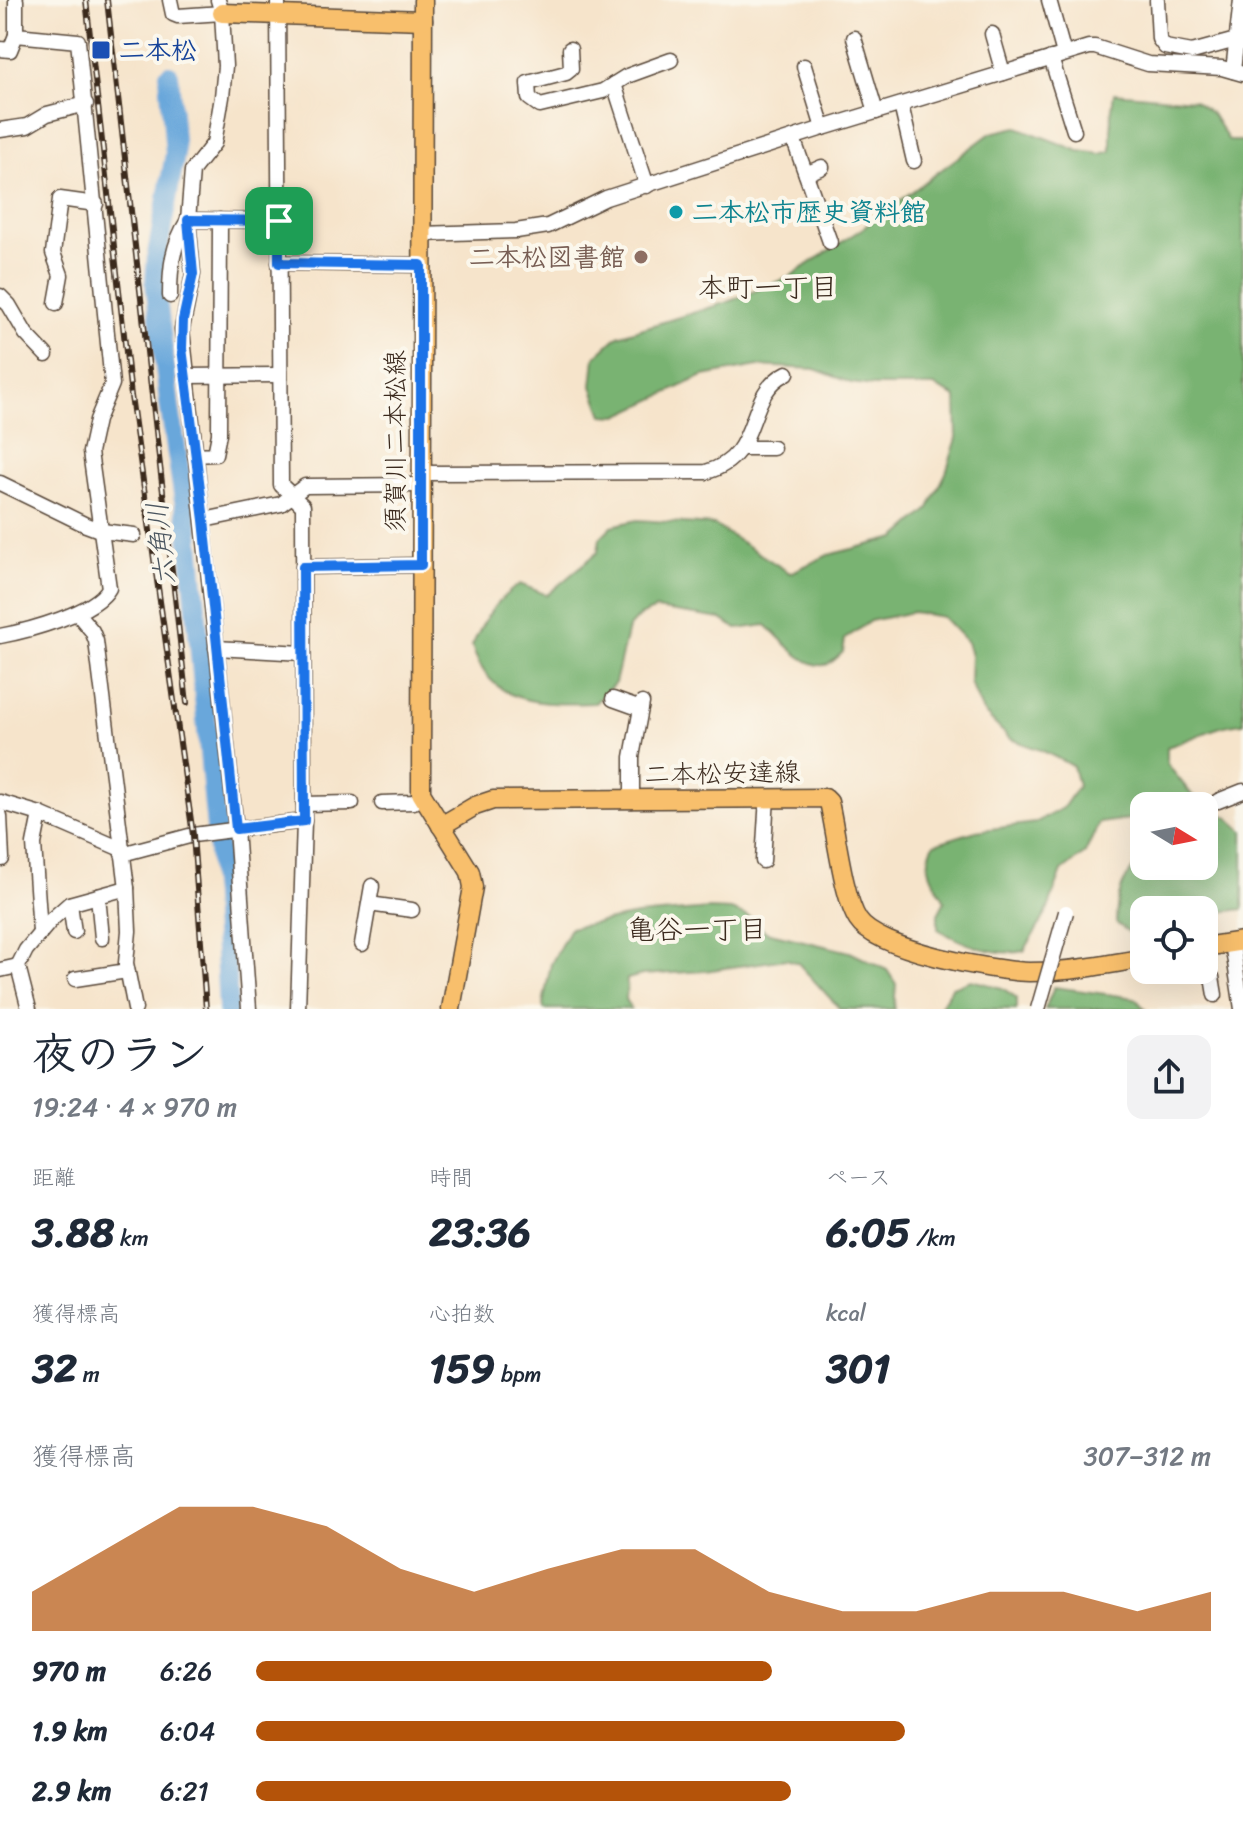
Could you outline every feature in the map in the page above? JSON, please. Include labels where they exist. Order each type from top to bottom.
[{"type":"main road","name":"須賀川二本松線","points":[[423,0],[419,748],[423,799],[470,872],[473,887],[451,1009]]},
{"type":"main road","points":[[220,6],[423,20]]},
{"type":"main road","name":"二本松安達線","points":[[441,826],[475,806],[493,800],[819,797],[829,802],[855,915],[866,931],[883,941],[946,959],[1027,972],[1061,971],[1130,960]]},
{"type":"street","points":[[0,49],[10,50],[16,35],[16,0]]},
{"type":"street","points":[[170,0],[173,14],[178,16],[220,6],[225,66],[217,131],[210,150],[193,167],[188,220],[193,274],[182,329],[236,829],[249,1009]]},
{"type":"street","points":[[1049,0],[1057,56],[1074,131]]},
{"type":"street","points":[[1157,0],[1159,39],[1165,47],[1192,52],[1236,40]]},
{"type":"street","points":[[421,234],[516,231],[548,226],[606,198],[823,128],[1095,47],[1148,64],[1238,73],[1236,40],[1241,0]]},
{"type":"street","points":[[278,8],[281,485],[303,506],[304,821],[298,1009]]},
{"type":"street","points":[[992,34],[1003,73]]},
{"type":"street","points":[[0,636],[77,613],[108,592],[90,452],[97,420],[112,384],[78,41],[16,35]]},
{"type":"street","points":[[854,38],[876,112]]},
{"type":"street","points":[[570,49],[571,69],[528,83],[527,91],[534,103],[540,106],[603,91],[643,68],[671,60]]},
{"type":"street","points":[[804,66],[823,128]]},
{"type":"street","points":[[614,84],[647,186]]},
{"type":"street","points":[[0,130],[27,126],[47,114],[86,104]]},
{"type":"street","points":[[901,105],[914,161]]},
{"type":"street","points":[[793,138],[830,242]]},
{"type":"street","points":[[806,174],[822,167]]},
{"type":"street","points":[[56,303],[61,275],[53,253],[60,199],[96,204]]},
{"type":"street","points":[[188,220],[279,221]]},
{"type":"street","points":[[170,296],[170,263],[176,241],[188,220]]},
{"type":"street","points":[[195,455],[215,454],[219,434],[220,220]]},
{"type":"street","points":[[279,263],[421,265]]},
{"type":"street","points":[[0,296],[9,305],[16,322],[46,355]]},
{"type":"street","points":[[204,520],[281,504],[305,486],[420,479],[706,472],[733,459],[742,448],[763,396],[770,385],[787,373]]},
{"type":"street","points":[[186,376],[279,375]]},
{"type":"street","points":[[742,448],[773,448]]},
{"type":"street","points":[[0,483],[60,514],[102,531],[134,535]]},
{"type":"street","points":[[303,567],[421,565]]},
{"type":"street","points":[[29,629],[39,610]]},
{"type":"street","points":[[77,613],[96,641],[127,888],[127,971],[135,1009]]},
{"type":"street","points":[[216,648],[303,653]]},
{"type":"street","points":[[613,699],[642,706],[632,757],[632,801]]},
{"type":"street","points":[[1218,801],[1243,791]]},
{"type":"street","points":[[763,861],[767,797]]},
{"type":"street","points":[[382,803],[423,799]]},
{"type":"street","points":[[0,802],[40,814],[122,852],[193,835],[304,821]]},
{"type":"street","points":[[304,804],[352,803]]},
{"type":"street","points":[[40,814],[34,844],[40,932]]},
{"type":"street","points":[[0,816],[2,859]]},
{"type":"street","points":[[362,944],[372,886]]},
{"type":"street","points":[[29,1009],[18,966],[40,932],[70,904],[127,888]]},
{"type":"street","points":[[98,896],[102,938]]},
{"type":"street","points":[[70,904],[74,932]]},
{"type":"street","points":[[369,904],[412,910]]},
{"type":"street","points":[[1038,1009],[1066,912]]},
{"type":"street","points":[[1237,942],[1242,1009]]},
{"type":"street","points":[[0,970],[18,966]]},
{"type":"street","points":[[75,979],[127,971]]},
{"type":"street","points":[[1213,984],[1215,995]]},
{"type":"green space","points":[[1114,93],[1194,100],[1212,114],[1229,141],[1243,141],[1243,723],[1214,729],[1167,747],[1167,764],[1190,792],[1130,792],[1130,819],[1099,823],[1085,853],[1062,871],[1046,914],[1024,951],[991,951],[958,940],[938,929],[938,914],[945,901],[929,867],[934,844],[976,831],[1035,823],[1063,808],[1078,786],[1073,766],[1010,739],[983,712],[970,682],[971,656],[967,642],[943,617],[913,612],[870,621],[845,639],[843,652],[836,659],[820,665],[803,659],[766,625],[737,629],[721,619],[656,609],[639,616],[628,628],[615,683],[595,703],[537,702],[520,698],[491,680],[480,666],[472,646],[491,611],[511,590],[520,584],[547,595],[598,552],[600,538],[612,526],[637,520],[714,525],[790,573],[828,555],[896,538],[928,510],[946,473],[957,438],[956,397],[934,386],[874,386],[851,383],[815,369],[758,366],[703,376],[618,416],[603,415],[592,386],[595,357],[618,336],[728,302],[789,277],[863,228],[991,133],[1017,127],[1079,151],[1101,154],[1111,151]]},
{"type":"green space","points":[[1218,811],[1243,831],[1243,909],[1218,912],[1218,896],[1130,896],[1130,933],[1116,923],[1122,886],[1130,873],[1130,880],[1218,880]]},
{"type":"green space","points":[[731,910],[749,917],[766,932],[850,952],[887,970],[896,984],[894,1009],[840,1009],[798,963],[786,959],[627,979],[626,999],[631,1009],[544,1009],[551,964],[570,928],[637,915]]},
{"type":"green space","points":[[971,980],[1002,988],[1017,998],[1017,1009],[939,1009],[952,987]]},
{"type":"green space","points":[[1054,987],[1135,998],[1145,1009],[1045,1009]]},
{"type":"waterway","name":"六角川","points":[[169,75],[175,154],[155,282],[189,532],[222,894],[228,1009]]},
{"type":"railway","points":[[86,0],[131,396],[193,835],[206,1009]]},
{"type":"railway","points":[[107,0],[187,703]]},
{"type":"place","name":"二本松","points":[[101,50]]},
{"type":"place","name":"二本松市歴史資料館","points":[[676,212]]},
{"type":"place","name":"二本松図書館","points":[[641,257]]},
{"type":"district","name":"本町一丁目","points":[[768,287]]},
{"type":"district","name":"亀谷一丁目","points":[[697,929]]},
{"type":"route","points":[[188,220],[279,221],[279,263],[421,265],[421,565],[303,567],[304,821],[236,829],[204,520],[182,348],[183,320],[193,274],[188,220]]}]
